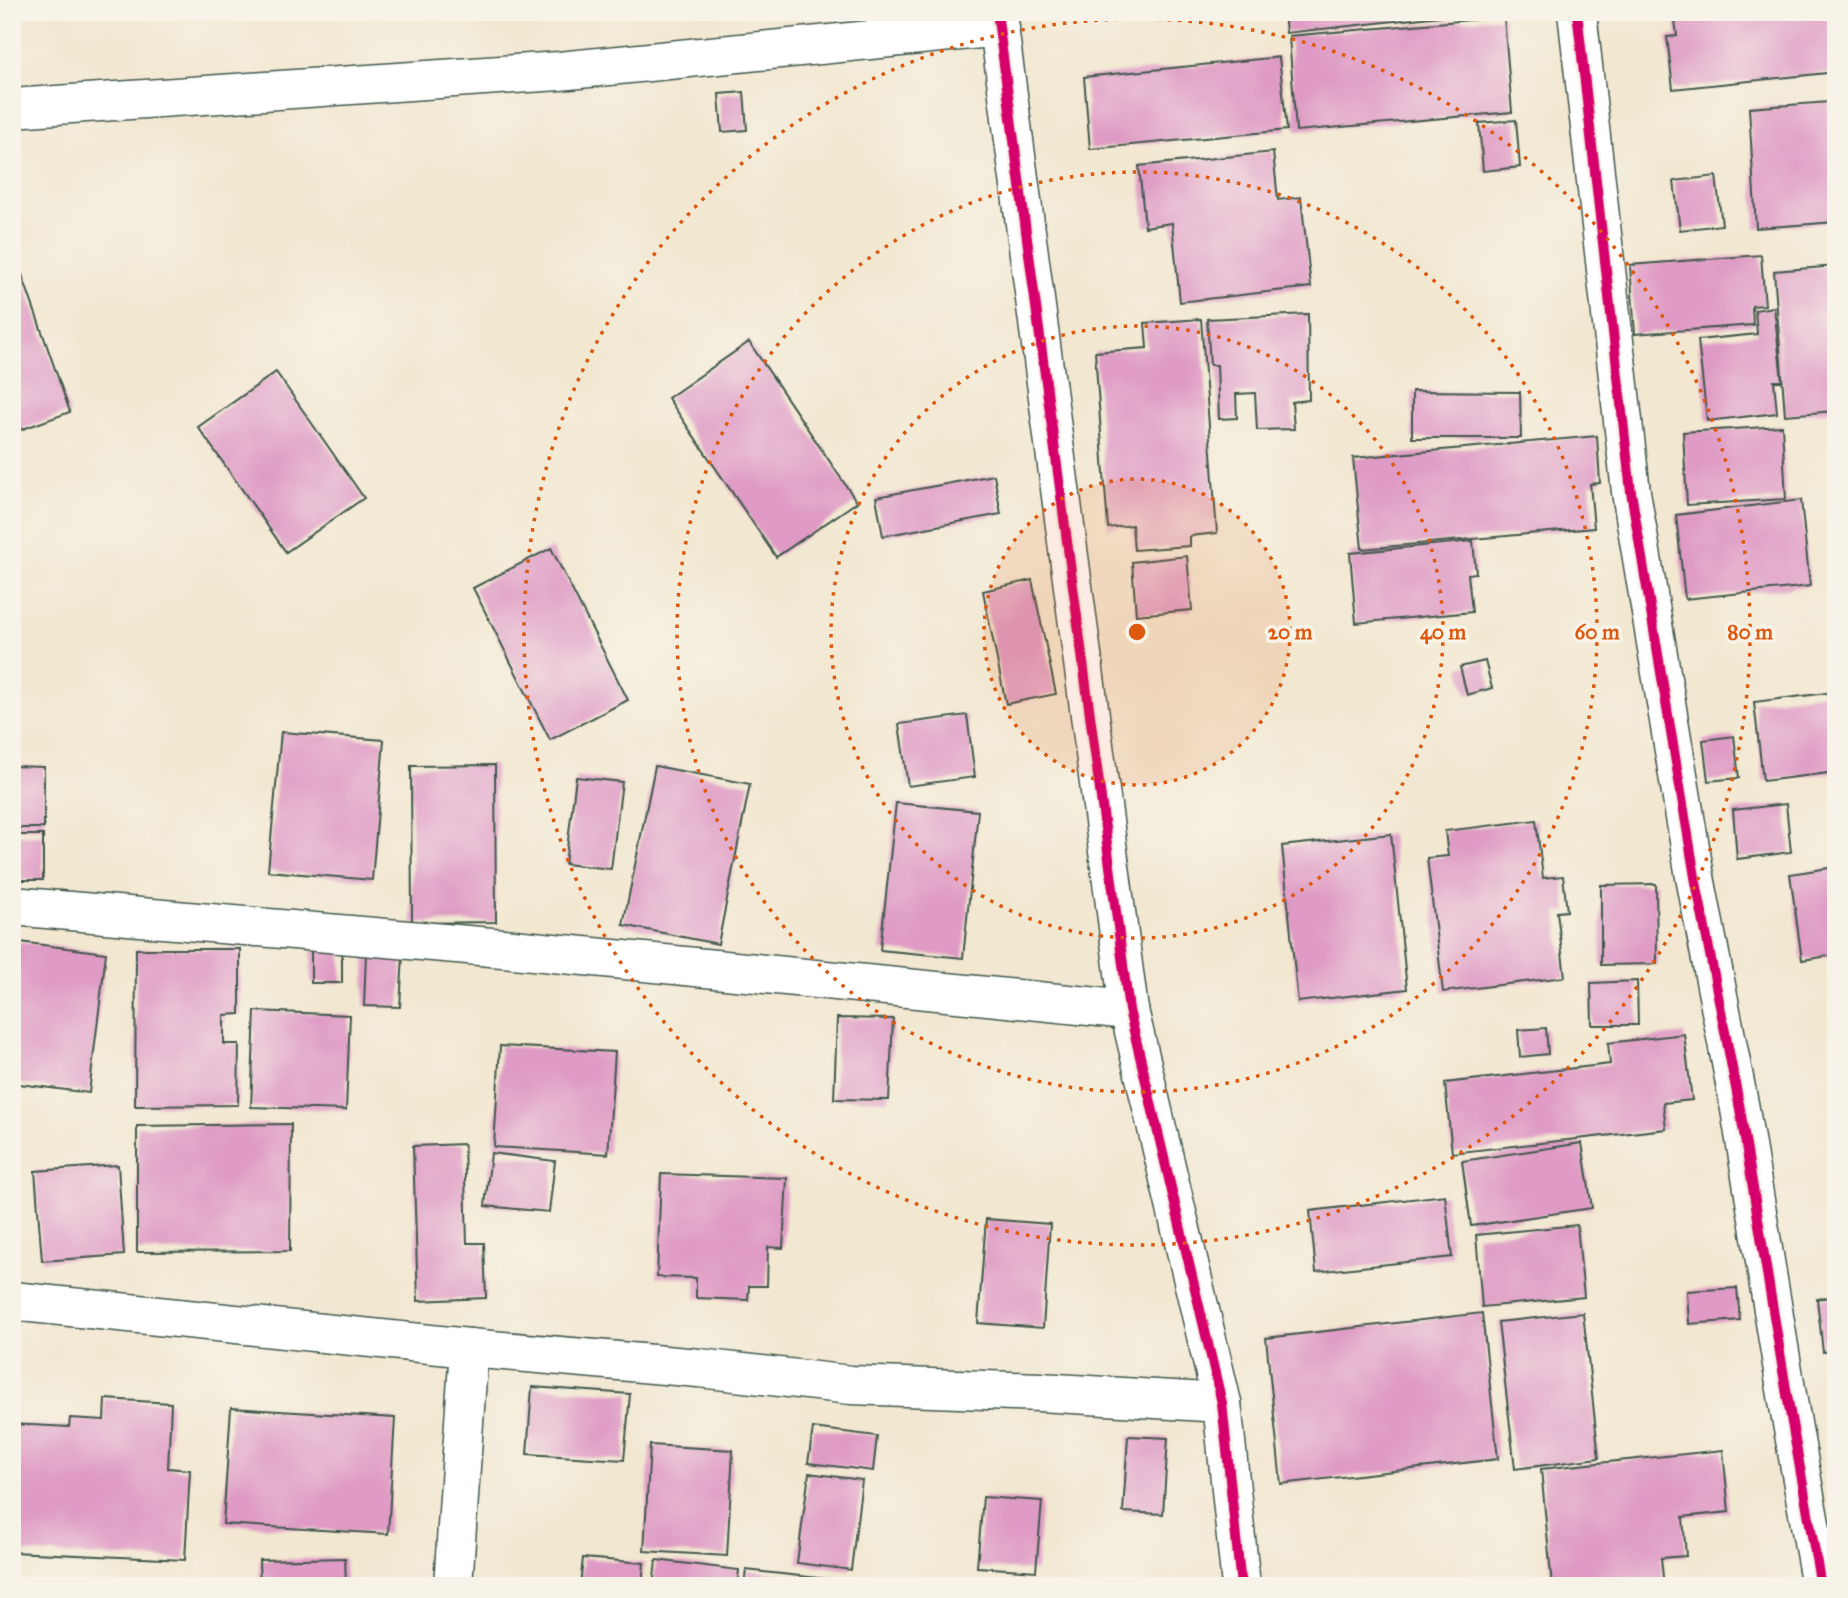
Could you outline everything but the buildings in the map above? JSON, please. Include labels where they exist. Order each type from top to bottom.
[{"type":"street","points":[[1577,12],[1631,492],[1695,877],[1740,1109],[1787,1395],[1822,1586]]},
{"type":"street","points":[[12,108],[559,71],[998,20],[1129,1010],[1222,1403],[1241,1586]]},
{"type":"street","points":[[12,906],[502,948],[1129,1010]]},
{"type":"street","points":[[12,1301],[469,1348],[699,1367],[851,1385],[1040,1392],[1222,1403]]},
{"type":"street","points":[[453,1586],[469,1348]]},
{"type":"cycle path","points":[[997,12],[1129,1010],[1222,1403],[1241,1586]]},
{"type":"cycle path","points":[[1577,12],[1631,492],[1695,877],[1740,1109],[1821,1586]]}]
